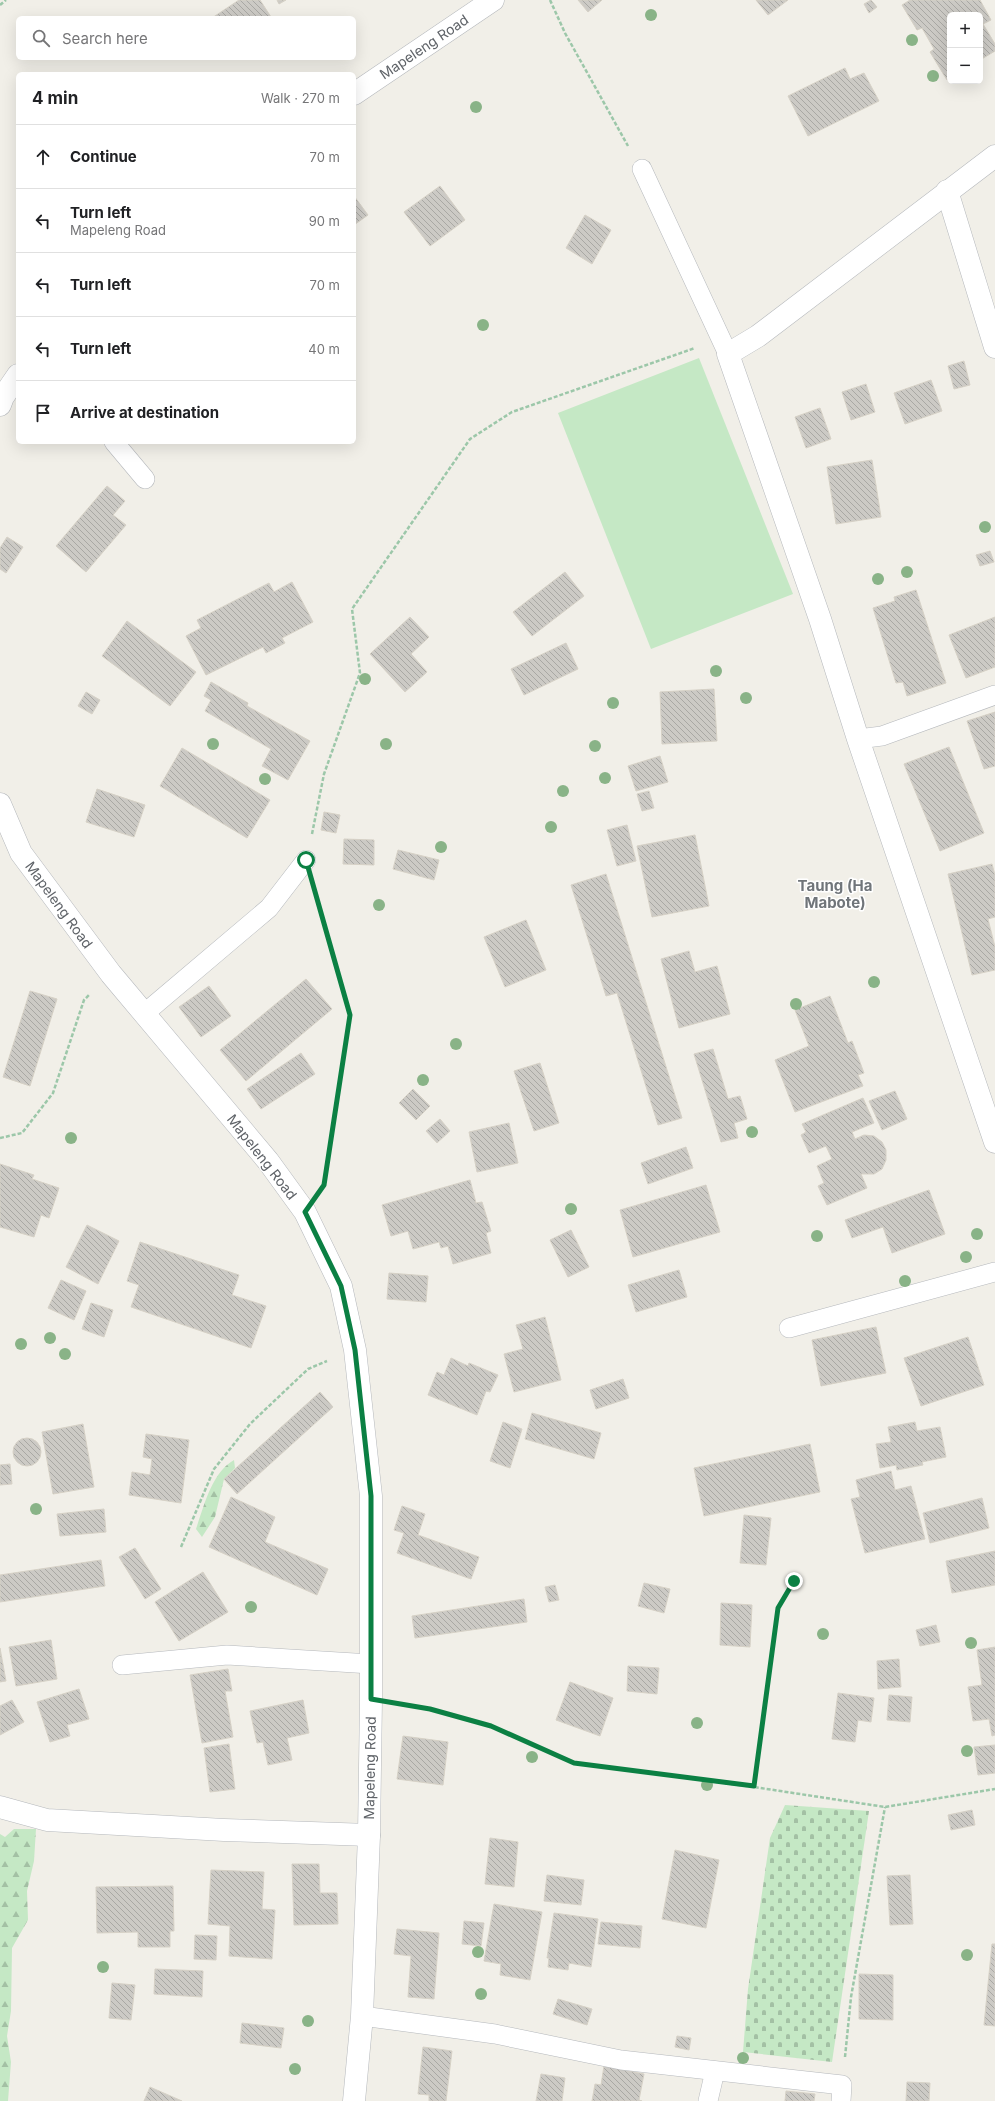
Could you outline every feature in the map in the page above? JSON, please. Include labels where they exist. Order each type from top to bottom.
[{"type":"street","name":"Mapeleng Road","points":[[356,93],[493,0]]},
{"type":"street","points":[[995,156],[758,336],[725,346],[820,619],[858,739],[995,1142]]},
{"type":"street","points":[[947,191],[995,347]]},
{"type":"street","points":[[0,405],[3,397],[16,378]]},
{"type":"street","name":"Mapeleng Road","points":[[0,804],[21,853],[111,974],[268,1161],[305,1212],[341,1286],[355,1350],[371,1496],[369,1835],[362,2016],[354,2101]]},
{"type":"street","points":[[0,1807],[47,1820],[224,1830],[369,1835]]},
{"type":"lane","points":[[642,169],[725,346]]},
{"type":"lane","points":[[116,444],[145,479]]},
{"type":"lane","points":[[858,739],[882,736],[995,695]]},
{"type":"lane","points":[[144,1013],[269,908],[306,860]]},
{"type":"lane","points":[[790,1328],[995,1272]]},
{"type":"lane","points":[[122,1665],[227,1656],[371,1664]]},
{"type":"lane","points":[[362,2016],[495,2034],[621,2060],[715,2071],[842,2093]]},
{"type":"lane","points":[[708,2101],[715,2071]]},
{"type":"path","points":[[0,5],[6,0]]},
{"type":"path","points":[[550,0],[565,33],[642,169]]},
{"type":"path","points":[[305,1212],[324,1185],[350,1015],[306,860],[324,774],[360,673],[352,610],[470,439],[512,412],[725,346]]},
{"type":"path","points":[[0,1138],[22,1133],[53,1093],[84,1000],[111,974]]},
{"type":"path","points":[[181,1547],[214,1469],[250,1424],[308,1369],[355,1350]]},
{"type":"path","points":[[754,1786],[778,1608],[794,1581]]},
{"type":"path","points":[[371,1699],[430,1709],[491,1726],[574,1763],[754,1786],[885,1807],[995,1789]]},
{"type":"path","points":[[842,2093],[851,1997],[885,1807]]},
{"type":"green space","points":[[699,358],[793,594],[651,649],[558,413]]},
{"type":"green space","points":[[234,1460],[235,1468],[224,1479],[215,1517],[202,1537],[196,1529],[210,1490],[214,1481],[226,1465]]},
{"type":"green space","points":[[785,1805],[869,1811],[832,2062],[743,2052],[748,1989],[770,1838]]},
{"type":"green space","points":[[14,1829],[36,1829],[34,1861],[27,1891],[28,1920],[12,1948],[11,2011],[7,2036],[11,2062],[8,2101],[0,2101],[0,1834],[5,1837]]},
{"type":"building","points":[[239,0],[260,0],[270,16],[215,16]]},
{"type":"building","points":[[277,0],[286,0],[279,4]]},
{"type":"building","points":[[578,0],[602,0],[588,12]]},
{"type":"building","points":[[756,0],[788,0],[768,15]]},
{"type":"building","points":[[871,0],[877,7],[869,13],[864,4]]},
{"type":"building","points":[[910,0],[980,0],[991,20],[983,24],[983,12],[947,12],[947,80],[930,52],[934,49],[922,28],[917,30],[902,5]]},
{"type":"building","points":[[983,24],[995,44],[995,51],[983,58]]},
{"type":"building","points":[[845,68],[850,79],[864,73],[879,101],[808,136],[788,96]]},
{"type":"building","points":[[440,186],[465,220],[430,246],[404,212]]},
{"type":"building","points":[[356,199],[368,215],[356,224]]},
{"type":"building","points":[[585,215],[611,230],[592,264],[566,248]]},
{"type":"building","points":[[964,361],[970,385],[954,389],[948,366]]},
{"type":"building","points":[[931,380],[942,411],[905,424],[894,393]]},
{"type":"building","points":[[866,384],[875,412],[851,420],[842,392]]},
{"type":"building","points":[[820,408],[831,439],[806,448],[795,417]]},
{"type":"building","points":[[872,460],[881,517],[836,524],[827,467]]},
{"type":"building","points":[[107,486],[125,501],[113,515],[126,525],[86,572],[56,546]]},
{"type":"building","points":[[7,537],[23,547],[6,573],[0,569],[0,548]]},
{"type":"building","points":[[990,551],[994,562],[980,566],[976,555]]},
{"type":"building","points":[[565,572],[584,596],[532,636],[513,612]]},
{"type":"building","points":[[292,582],[313,622],[282,638],[285,643],[266,653],[263,647],[206,675],[186,636],[201,628],[197,620],[269,583],[274,592]]},
{"type":"building","points":[[916,590],[946,683],[907,696],[903,682],[896,683],[873,608],[895,601],[894,597]]},
{"type":"building","points":[[410,617],[429,637],[411,654],[427,672],[405,692],[370,654]]},
{"type":"building","points":[[995,617],[995,667],[966,678],[949,635]]},
{"type":"building","points":[[127,621],[196,672],[170,706],[102,656]]},
{"type":"building","points":[[566,643],[578,669],[524,695],[511,669]]},
{"type":"building","points":[[211,682],[248,703],[247,706],[310,741],[288,780],[262,766],[271,749],[205,711],[211,700],[204,696]]},
{"type":"building","points":[[714,689],[717,741],[662,744],[660,692]]},
{"type":"building","points":[[86,692],[100,700],[92,714],[78,706]]},
{"type":"building","points":[[995,712],[995,766],[984,769],[967,721]]},
{"type":"building","points":[[949,747],[984,833],[940,851],[904,764]]},
{"type":"building","points":[[182,748],[270,800],[247,838],[160,786]]},
{"type":"building","points":[[660,756],[668,782],[636,791],[628,766]]},
{"type":"building","points":[[97,789],[145,805],[134,837],[86,822]]},
{"type":"building","points":[[649,791],[654,808],[642,811],[637,794]]},
{"type":"building","points":[[324,812],[340,815],[336,833],[321,830]]},
{"type":"building","points":[[627,825],[636,861],[617,866],[607,830]]},
{"type":"building","points":[[695,835],[709,906],[652,917],[637,846]]},
{"type":"building","points":[[344,839],[374,840],[374,865],[343,864]]},
{"type":"building","points":[[398,850],[439,860],[434,880],[393,869]]},
{"type":"building","points":[[992,864],[995,875],[995,917],[988,919],[995,947],[995,970],[972,975],[948,874]]},
{"type":"building","points":[[606,874],[682,1118],[658,1125],[617,993],[606,996],[571,885]]},
{"type":"building","points":[[526,920],[546,970],[505,987],[484,937]]},
{"type":"building","points":[[689,951],[695,972],[717,966],[730,1014],[679,1028],[661,959]]},
{"type":"building","points":[[306,979],[332,1009],[246,1081],[220,1050]]},
{"type":"building","points":[[209,986],[231,1016],[201,1037],[179,1007]]},
{"type":"building","points":[[30,991],[57,999],[30,1086],[3,1077]]},
{"type":"building","points":[[830,996],[848,1043],[852,1041],[864,1073],[858,1075],[863,1086],[795,1112],[775,1060],[809,1046],[795,1010]]},
{"type":"building","points":[[713,1049],[728,1099],[740,1096],[747,1119],[734,1123],[738,1138],[721,1142],[694,1054]]},
{"type":"building","points":[[301,1053],[315,1074],[261,1109],[247,1089]]},
{"type":"building","points":[[540,1063],[559,1123],[534,1131],[514,1071]]},
{"type":"building","points":[[413,1089],[430,1106],[416,1120],[399,1103]]},
{"type":"building","points":[[895,1091],[907,1119],[882,1130],[869,1101]]},
{"type":"building","points":[[863,1098],[874,1123],[852,1132],[855,1139],[864,1135],[874,1136],[882,1142],[886,1150],[886,1160],[882,1169],[874,1174],[861,1174],[867,1188],[827,1205],[818,1186],[824,1183],[817,1166],[832,1159],[826,1146],[809,1153],[801,1135],[806,1132],[802,1124]]},
{"type":"building","points":[[440,1119],[450,1131],[437,1143],[426,1131]]},
{"type":"building","points":[[509,1123],[518,1163],[477,1172],[469,1132]]},
{"type":"building","points":[[686,1147],[693,1168],[648,1184],[641,1163]]},
{"type":"building","points":[[0,1164],[34,1175],[32,1179],[59,1188],[49,1218],[41,1215],[34,1237],[0,1227]]},
{"type":"building","points":[[470,1180],[476,1203],[482,1202],[491,1231],[486,1233],[491,1253],[453,1264],[448,1246],[441,1248],[439,1242],[413,1249],[408,1231],[391,1236],[382,1205]]},
{"type":"building","points":[[706,1185],[720,1232],[633,1257],[620,1210]]},
{"type":"building","points":[[929,1190],[945,1234],[892,1253],[883,1227],[852,1238],[845,1220]]},
{"type":"building","points":[[87,1225],[119,1241],[98,1284],[66,1267]]},
{"type":"building","points":[[571,1230],[589,1267],[568,1277],[550,1240]]},
{"type":"building","points":[[140,1242],[239,1275],[232,1295],[266,1306],[251,1348],[131,1307],[139,1285],[127,1281]]},
{"type":"building","points":[[679,1270],[687,1297],[636,1312],[628,1285]]},
{"type":"building","points":[[389,1273],[428,1276],[426,1302],[387,1299]]},
{"type":"building","points":[[61,1280],[86,1291],[74,1320],[48,1308]]},
{"type":"building","points":[[91,1303],[113,1310],[104,1337],[82,1329]]},
{"type":"building","points":[[545,1317],[561,1380],[514,1392],[504,1354],[523,1349],[516,1325]]},
{"type":"building","points":[[876,1327],[886,1373],[821,1386],[812,1340]]},
{"type":"building","points":[[968,1337],[984,1385],[921,1406],[904,1358]]},
{"type":"building","points":[[451,1358],[468,1366],[469,1363],[498,1375],[490,1392],[486,1391],[477,1415],[428,1395],[437,1372],[444,1375]]},
{"type":"building","points":[[623,1379],[629,1398],[596,1409],[590,1390]]},
{"type":"building","points":[[320,1392],[333,1407],[237,1494],[224,1479]]},
{"type":"building","points":[[532,1413],[601,1433],[594,1459],[525,1439]]},
{"type":"building","points":[[503,1422],[522,1429],[510,1468],[490,1461]]},
{"type":"building","points":[[915,1422],[917,1431],[940,1427],[946,1457],[922,1462],[923,1465],[897,1470],[896,1465],[880,1468],[876,1444],[891,1442],[888,1427]]},
{"type":"building","points":[[83,1424],[94,1487],[53,1494],[42,1432]]},
{"type":"building","points":[[146,1434],[189,1440],[181,1503],[129,1495],[132,1472],[150,1475],[152,1459],[143,1457]]},
{"type":"building","points":[[27,1438],[37,1442],[41,1452],[37,1462],[27,1466],[17,1462],[13,1452],[17,1442]]},
{"type":"building","points":[[810,1444],[820,1492],[704,1516],[694,1468]]},
{"type":"building","points":[[10,1464],[12,1484],[0,1485],[0,1465]]},
{"type":"building","points":[[891,1471],[895,1490],[911,1486],[925,1539],[865,1553],[851,1499],[860,1497],[856,1480]]},
{"type":"building","points":[[231,1497],[275,1517],[265,1542],[328,1569],[317,1595],[209,1547]]},
{"type":"building","points":[[982,1498],[989,1528],[930,1543],[923,1513]]},
{"type":"building","points":[[402,1506],[425,1514],[418,1535],[479,1557],[471,1579],[397,1553],[404,1533],[394,1530]]},
{"type":"building","points":[[104,1509],[106,1532],[60,1536],[57,1514]]},
{"type":"building","points":[[744,1515],[771,1518],[766,1565],[740,1563]]},
{"type":"building","points":[[135,1548],[161,1589],[145,1599],[119,1557]]},
{"type":"building","points":[[995,1551],[995,1585],[952,1593],[946,1561]]},
{"type":"building","points":[[101,1560],[105,1586],[0,1602],[0,1575]]},
{"type":"building","points":[[203,1572],[228,1612],[179,1641],[155,1602]]},
{"type":"building","points":[[644,1583],[670,1589],[664,1613],[638,1606]]},
{"type":"building","points":[[555,1585],[559,1600],[549,1602],[545,1587]]},
{"type":"building","points":[[524,1599],[527,1622],[415,1638],[412,1616]]},
{"type":"building","points":[[721,1603],[752,1605],[750,1647],[720,1645]]},
{"type":"building","points":[[936,1625],[940,1642],[920,1646],[916,1630]]},
{"type":"building","points":[[51,1640],[57,1679],[16,1686],[9,1647]]},
{"type":"building","points":[[995,1647],[995,1735],[992,1736],[989,1719],[973,1721],[968,1687],[982,1685],[977,1650]]},
{"type":"building","points":[[0,1648],[6,1681],[0,1682]]},
{"type":"building","points":[[899,1659],[901,1687],[878,1689],[877,1661]]},
{"type":"building","points":[[628,1666],[659,1668],[657,1694],[627,1691]]},
{"type":"building","points":[[228,1669],[232,1691],[225,1691],[233,1737],[202,1743],[190,1675]]},
{"type":"building","points":[[570,1682],[613,1698],[600,1736],[556,1720]]},
{"type":"building","points":[[79,1689],[89,1719],[67,1725],[70,1736],[50,1742],[37,1702]]},
{"type":"building","points":[[838,1693],[874,1698],[871,1722],[858,1720],[855,1742],[832,1739]]},
{"type":"building","points":[[889,1695],[912,1697],[910,1722],[887,1720]]},
{"type":"building","points":[[12,1700],[24,1722],[0,1735],[0,1706]]},
{"type":"building","points":[[303,1700],[309,1733],[287,1738],[292,1760],[268,1765],[263,1742],[257,1743],[250,1711]]},
{"type":"building","points":[[403,1736],[448,1742],[443,1785],[397,1779]]},
{"type":"building","points":[[229,1744],[235,1789],[210,1792],[204,1748]]},
{"type":"building","points":[[995,1745],[995,1773],[978,1775],[974,1747]]},
{"type":"building","points":[[972,1810],[975,1825],[951,1830],[948,1815]]},
{"type":"building","points":[[490,1838],[518,1842],[514,1887],[485,1884]]},
{"type":"building","points":[[675,1850],[719,1860],[706,1928],[662,1919]]},
{"type":"building","points":[[292,1864],[319,1864],[320,1893],[337,1893],[338,1924],[294,1925]]},
{"type":"building","points":[[211,1870],[264,1872],[262,1909],[275,1910],[272,1959],[229,1956],[230,1926],[208,1924]]},
{"type":"building","points":[[547,1875],[584,1880],[581,1905],[544,1901]]},
{"type":"building","points":[[910,1875],[913,1924],[890,1925],[887,1876]]},
{"type":"building","points":[[173,1886],[174,1931],[170,1931],[170,1947],[138,1947],[138,1932],[97,1933],[96,1887]]},
{"type":"building","points":[[494,1904],[542,1912],[530,1980],[500,1975],[501,1964],[484,1961]]},
{"type":"building","points":[[554,1913],[598,1919],[591,1967],[569,1963],[568,1970],[548,1967],[549,1958],[547,1958]]},
{"type":"building","points":[[464,1921],[484,1923],[481,1946],[462,1944]]},
{"type":"building","points":[[601,1922],[642,1926],[640,1948],[598,1944]]},
{"type":"building","points":[[397,1929],[439,1933],[434,1999],[408,1997],[411,1956],[394,1954]]},
{"type":"building","points":[[195,1935],[217,1936],[216,1960],[194,1959]]},
{"type":"building","points":[[992,1944],[995,1944],[995,2026],[984,2025]]},
{"type":"building","points":[[155,1969],[203,1971],[202,1997],[154,1994]]},
{"type":"building","points":[[859,1974],[893,1975],[893,2020],[859,2019]]},
{"type":"building","points":[[112,1983],[135,1985],[131,2020],[109,2018]]},
{"type":"building","points":[[558,1999],[592,2009],[587,2025],[553,2014]]},
{"type":"building","points":[[242,2023],[284,2028],[281,2048],[240,2043]]},
{"type":"building","points":[[677,2036],[691,2038],[689,2050],[675,2047]]},
{"type":"building","points":[[423,2047],[452,2051],[446,2101],[429,2101],[429,2095],[418,2094]]},
{"type":"building","points":[[604,2066],[644,2074],[639,2100],[642,2101],[592,2101],[595,2084],[601,2085]]},
{"type":"building","points":[[541,2074],[565,2078],[562,2101],[536,2101]]},
{"type":"building","points":[[907,2082],[930,2083],[929,2101],[906,2101]]},
{"type":"building","points":[[150,2087],[182,2101],[144,2101]]},
{"type":"building","points":[[786,2091],[815,2094],[814,2101],[785,2101]]},
{"type":"district","name":"Taung (Ha Mabote)","points":[[835,894]]},
{"type":"route","points":[[306,860],[350,1015],[324,1185],[305,1212],[341,1286],[355,1350],[371,1496],[371,1699],[430,1709],[491,1726],[574,1763],[754,1786],[778,1608],[794,1581]]}]
